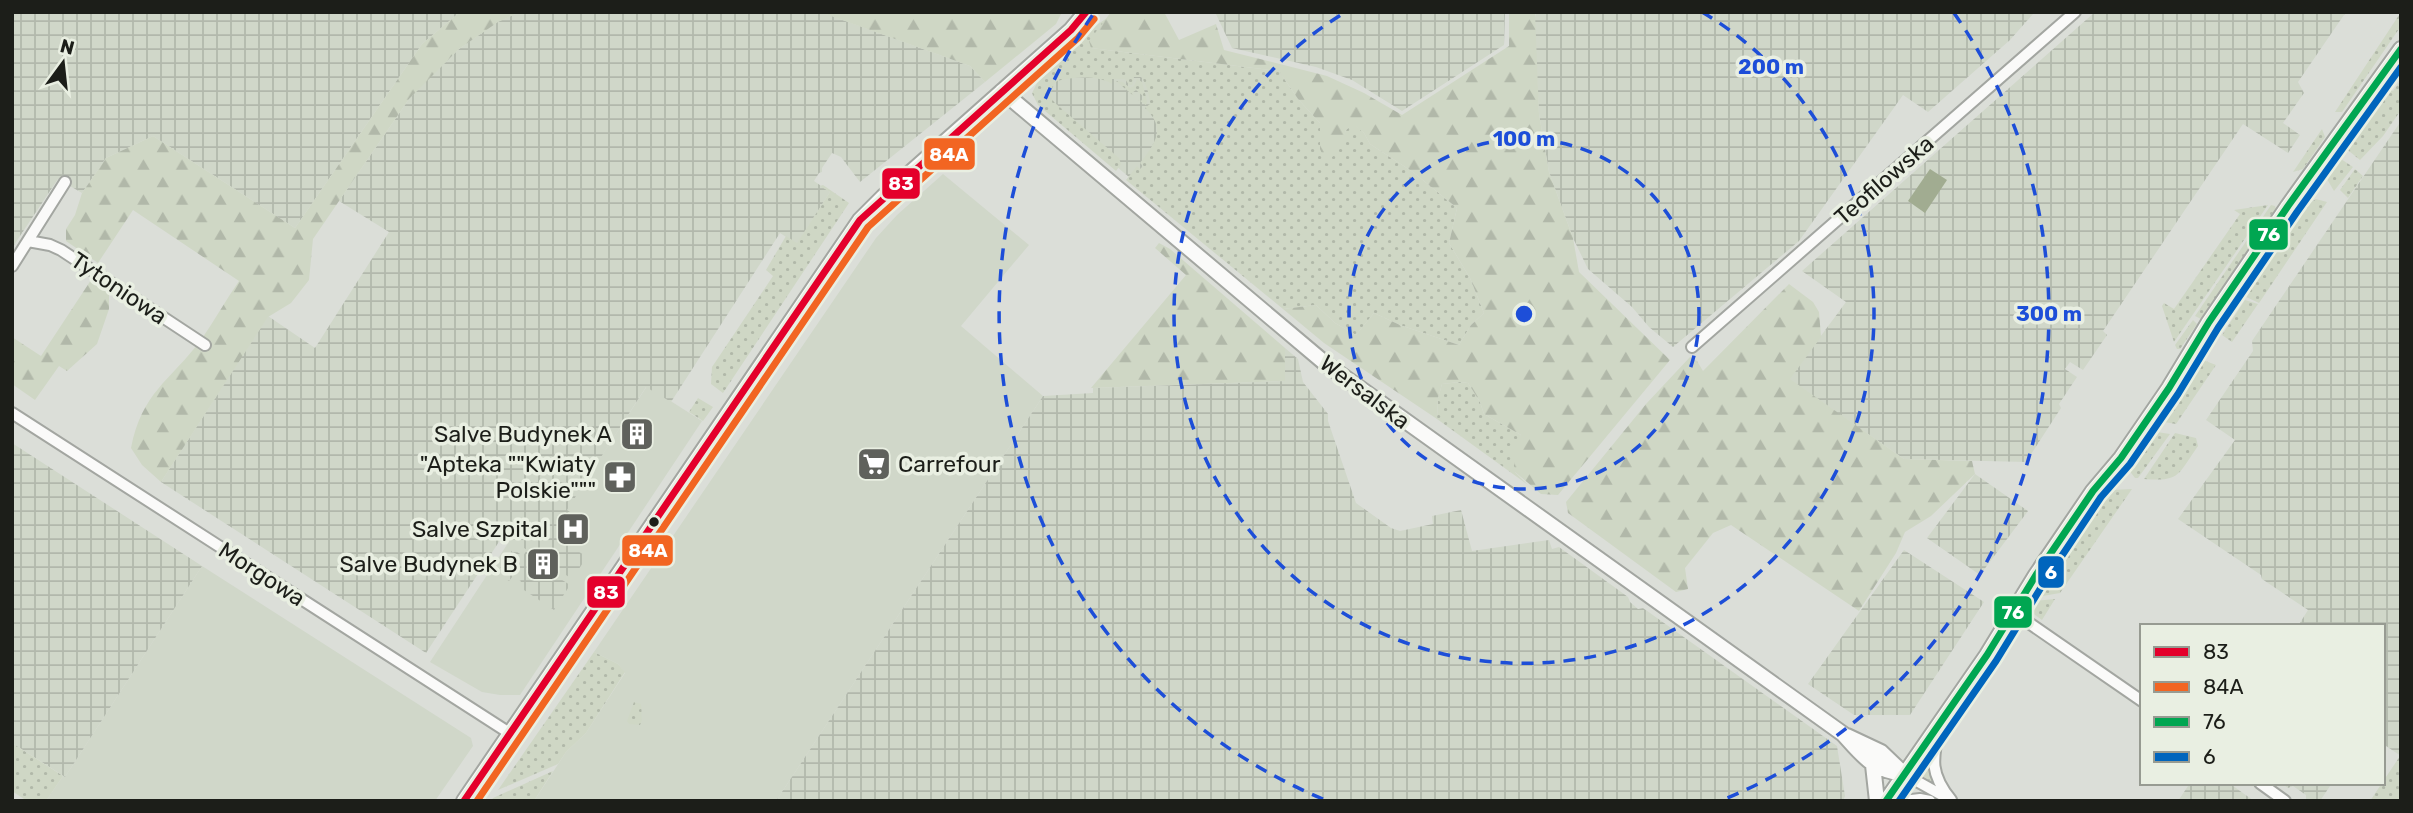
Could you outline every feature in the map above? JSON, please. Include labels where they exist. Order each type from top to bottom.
[{"type":"street","points":[[464,801],[860,220],[1071,30],[1087,12]]},
{"type":"street","name":"Teofilowska","points":[[1692,347],[2075,12]]},
{"type":"street","points":[[1885,801],[1940,724],[2093,491],[2122,458],[2209,322],[2281,217],[2401,49]]},
{"type":"street","name":"Wersalska","points":[[1002,91],[1326,364],[1843,734],[1881,752],[1904,774],[1951,801]]},
{"type":"street","points":[[12,266],[65,182]]},
{"type":"street","name":"Tytoniowa","points":[[29,241],[61,250],[205,345]]},
{"type":"street","name":"Morgowa","points":[[12,414],[511,734]]},
{"type":"street","points":[[2013,612],[2140,700]]},
{"type":"street","name":"Wersalska","points":[[1940,724],[1934,768],[1937,780],[1951,801]]},
{"type":"street","name":"Wersalska","points":[[1843,734],[1873,765],[1887,772],[1904,774]]},
{"type":"street","points":[[1873,765],[1877,801]]},
{"type":"street","points":[[2263,785],[2285,801]]},
{"type":"street","points":[[1903,801],[1930,801]]},
{"type":"shaded area","points":[[12,12],[460,12],[422,44],[295,228],[153,136],[106,158],[82,193],[58,179],[12,248]]},
{"type":"shaded area","points":[[520,12],[821,12],[970,66],[985,82],[860,182],[841,157],[832,153],[814,181],[830,192],[797,244],[780,233],[671,402],[646,387],[567,510],[585,522],[570,546],[587,557],[572,579],[560,571],[556,576],[570,585],[554,610],[518,586],[521,581],[513,576],[509,581],[497,573],[513,549],[523,556],[527,550],[511,539],[519,527],[512,522],[426,653],[161,482],[268,316],[315,348],[389,232],[339,201],[409,99],[426,81],[459,49],[497,22]]},
{"type":"shaded area","points":[[1215,12],[1505,12],[1504,45],[1402,111],[1352,80],[1316,67],[1232,48]]},
{"type":"shaded area","points":[[1536,12],[2033,14],[2010,40],[1928,112],[1903,95],[1799,241],[1673,347],[1588,269],[1573,238],[1549,172],[1539,114],[1534,23]]},
{"type":"shaded area","points":[[2095,12],[2346,12],[2298,82],[2304,93],[2283,123],[2300,135],[2288,153],[2243,124],[2103,331],[2107,335],[2083,370],[2070,362],[2065,369],[2077,377],[2059,404],[2061,408],[2026,462],[1904,459],[1789,379],[1846,302],[1802,271]]},
{"type":"shaded area","points":[[1145,74],[1166,145],[1136,183],[1032,95],[1047,79]]},
{"type":"shaded area","points":[[2401,121],[2401,756],[2385,745],[2385,624],[2299,624],[2308,610],[2178,519],[2235,440],[2206,420],[2253,351],[2252,341]]},
{"type":"shaded area","points":[[1930,169],[1947,180],[1925,213],[1908,201]]},
{"type":"shaded area","points":[[943,174],[1029,245],[961,326],[1043,396],[776,801],[534,801],[566,752],[586,733],[625,673],[618,664],[594,652],[876,238],[897,215]]},
{"type":"shaded area","points":[[1285,348],[1298,359],[1303,382],[1328,414],[1328,421],[1356,503],[1391,528],[1400,531],[1433,524],[1432,516],[1461,510],[1472,551],[1549,540],[1552,549],[1559,547],[1628,597],[1638,609],[1643,608],[1837,746],[1845,796],[1843,801],[776,801],[1043,396],[1093,393],[1093,388],[1285,381]]},
{"type":"shaded area","name":"Salve Szpital","points":[[647,386],[702,421],[520,695],[482,692],[430,662],[525,517],[567,509]]},
{"type":"shaded area","points":[[12,443],[202,566],[65,777],[12,743]]},
{"type":"shaded area","points":[[1975,474],[2028,511],[1980,575],[1927,538]]},
{"type":"shaded area","points":[[1904,550],[1984,602],[1910,715],[1854,715],[1808,684]]},
{"type":"shaded area","points":[[202,566],[471,738],[473,746],[435,801],[46,801],[63,776],[65,777]]},
{"type":"shaded area","points":[[2189,785],[2232,785],[2254,801],[2178,801]]},
{"type":"shaded area","points":[[2284,785],[2331,785],[2320,801],[2306,801],[2306,795],[2293,786],[2288,788]]},
{"type":"green space","points":[[460,12],[520,12],[498,22],[459,49],[409,99],[313,239],[309,280],[291,303],[268,317],[161,482],[142,465],[131,448],[142,413],[159,388],[201,340],[239,281],[133,210],[98,263],[66,241],[66,229],[75,215],[82,193],[106,158],[153,136],[295,228],[422,44]]},
{"type":"green space","points":[[820,12],[1062,12],[1056,24],[985,82],[970,66]]},
{"type":"green space","points":[[1111,12],[1164,12],[1179,40],[1216,24],[1224,50],[1327,76],[1402,115],[1509,46],[1509,12],[1535,12],[1539,114],[1549,172],[1573,238],[1579,272],[1670,360],[1558,495],[1541,494],[1515,472],[1513,448],[1521,435],[1484,414],[1468,383],[1442,384],[1437,419],[1324,343],[1283,309],[1316,305],[1335,323],[1356,335],[1374,313],[1459,345],[1471,325],[1484,313],[1470,278],[1449,243],[1457,208],[1413,172],[1370,144],[1364,133],[1353,124],[1346,130],[1341,145],[1327,164],[1320,149],[1320,123],[1298,99],[1279,71],[1091,48],[1089,41]]},
{"type":"green space","points":[[2401,12],[2401,26],[2342,112],[2335,112]]},
{"type":"green space","points":[[1107,18],[1091,48],[1279,71],[1298,99],[1320,123],[1320,149],[1340,145],[1346,130],[1353,123],[1364,133],[1370,144],[1413,172],[1457,208],[1449,243],[1470,278],[1484,313],[1471,325],[1459,345],[1374,313],[1356,335],[1335,323],[1316,305],[1283,309],[1126,180],[1137,166],[1140,169],[1143,166],[1140,163],[1156,136],[1156,123],[1145,108],[1150,101],[1141,77],[1134,77],[1132,85],[1125,79],[1112,79],[1112,84],[1093,78],[1057,81],[1051,92],[1055,103],[1119,158],[1121,164],[1116,171],[1038,105],[1032,93],[1039,79],[1085,33]]},
{"type":"green space","points":[[1137,79],[1142,82],[1146,105],[1137,99],[1141,101],[1144,97],[1136,90],[1132,93],[1135,97],[1116,81],[1123,82],[1130,88]]},
{"type":"green space","points":[[2401,80],[2401,110],[2383,136],[2360,160],[2344,147],[2367,113],[2390,89],[2393,91]]},
{"type":"green space","points":[[2322,129],[2325,137],[2303,169],[2293,172]]},
{"type":"green space","points":[[2336,159],[2341,159],[2353,167],[2334,191],[2327,179]]},
{"type":"green space","points":[[2355,169],[2363,176],[2348,198],[2340,190]]},
{"type":"green space","points":[[823,185],[849,203],[723,393],[711,384],[712,367],[773,276],[766,270],[786,236],[797,243],[830,192],[820,186]]},
{"type":"green space","points":[[2316,199],[2327,202],[2259,303],[2244,296],[2304,207]]},
{"type":"green space","points":[[2268,205],[2174,342],[2162,306],[2164,303],[2174,309],[2240,214],[2234,210]]},
{"type":"green space","points":[[2271,205],[2276,209],[2201,319],[2195,316]]},
{"type":"green space","points":[[1159,243],[1170,249],[1285,348],[1285,381],[1091,388],[1186,275],[1155,248]]},
{"type":"green space","points":[[91,280],[105,287],[109,295],[109,309],[97,344],[67,371],[59,366],[35,400],[12,384],[12,337],[41,356]]},
{"type":"green space","points":[[1789,284],[1813,302],[1819,312],[1821,337],[1790,379],[1904,459],[1972,461],[1975,474],[1931,516],[1905,532],[1896,553],[1859,611],[1731,525],[1713,533],[1685,568],[1688,589],[1676,592],[1568,513],[1566,502],[1646,404],[1690,357],[1697,361],[1703,371]]},
{"type":"green space","points":[[2245,300],[2258,304],[2232,342],[2222,335]]},
{"type":"green space","points":[[2193,320],[2197,324],[2180,349],[2177,349],[2175,345]]},
{"type":"green space","points":[[2203,360],[2216,365],[2176,424],[2164,422],[2161,415],[2196,363]]},
{"type":"green space","points":[[1468,383],[1484,414],[1521,435],[1515,472],[1528,485],[1437,419],[1442,384]]},
{"type":"green space","points":[[698,398],[713,407],[703,421],[689,412]]},
{"type":"green space","points":[[2157,432],[2170,434],[2138,478],[2135,478],[2128,469],[2129,462],[2140,445],[2146,449]]},
{"type":"green space","points":[[2175,433],[2196,438],[2198,446],[2182,470],[2165,479],[2144,479]]},
{"type":"green space","points":[[2132,489],[2060,593],[2037,597],[2110,490]]},
{"type":"green space","points":[[2055,599],[2042,620],[2028,610],[2034,601]]},
{"type":"green space","points":[[594,652],[618,664],[625,672],[586,733],[566,752],[558,764],[498,790]]},
{"type":"green space","points":[[634,702],[641,704],[640,725],[629,724],[627,721]]},
{"type":"green space","points":[[12,743],[63,776],[46,801],[27,801],[12,791]]},
{"type":"green space","points":[[1932,750],[1934,783],[1917,773]]},
{"type":"green space","points":[[2400,756],[2401,801],[2370,801],[2381,785],[2385,785],[2385,778]]},
{"type":"green space","points":[[553,771],[534,801],[491,801],[493,798]]},
{"type":"transit line","name":"83","points":[[464,801],[860,220],[1071,30],[1086,12]]},
{"type":"transit line","name":"84A","points":[[477,801],[868,227],[1078,38],[1094,19]]},
{"type":"transit line","name":"76","points":[[1886,801],[1987,655],[2036,575],[2093,491],[2121,458],[2169,388],[2209,322],[2288,206],[2401,49]]},
{"type":"transit line","name":"6","points":[[1899,801],[1996,661],[2101,497],[2130,464],[2297,212],[2401,67]]},
{"type":"place","name":"Salve Budynek A","points":[[637,434]]},
{"type":"place","name":"Carrefour","points":[[874,464]]},
{"type":"place","name":"\"Apteka \"\"Kwiaty Polskie\"\"\"","points":[[620,477]]},
{"type":"place","name":"Salve Szpital","points":[[573,529]]},
{"type":"place","name":"Salve Budynek B","points":[[543,564]]}]
